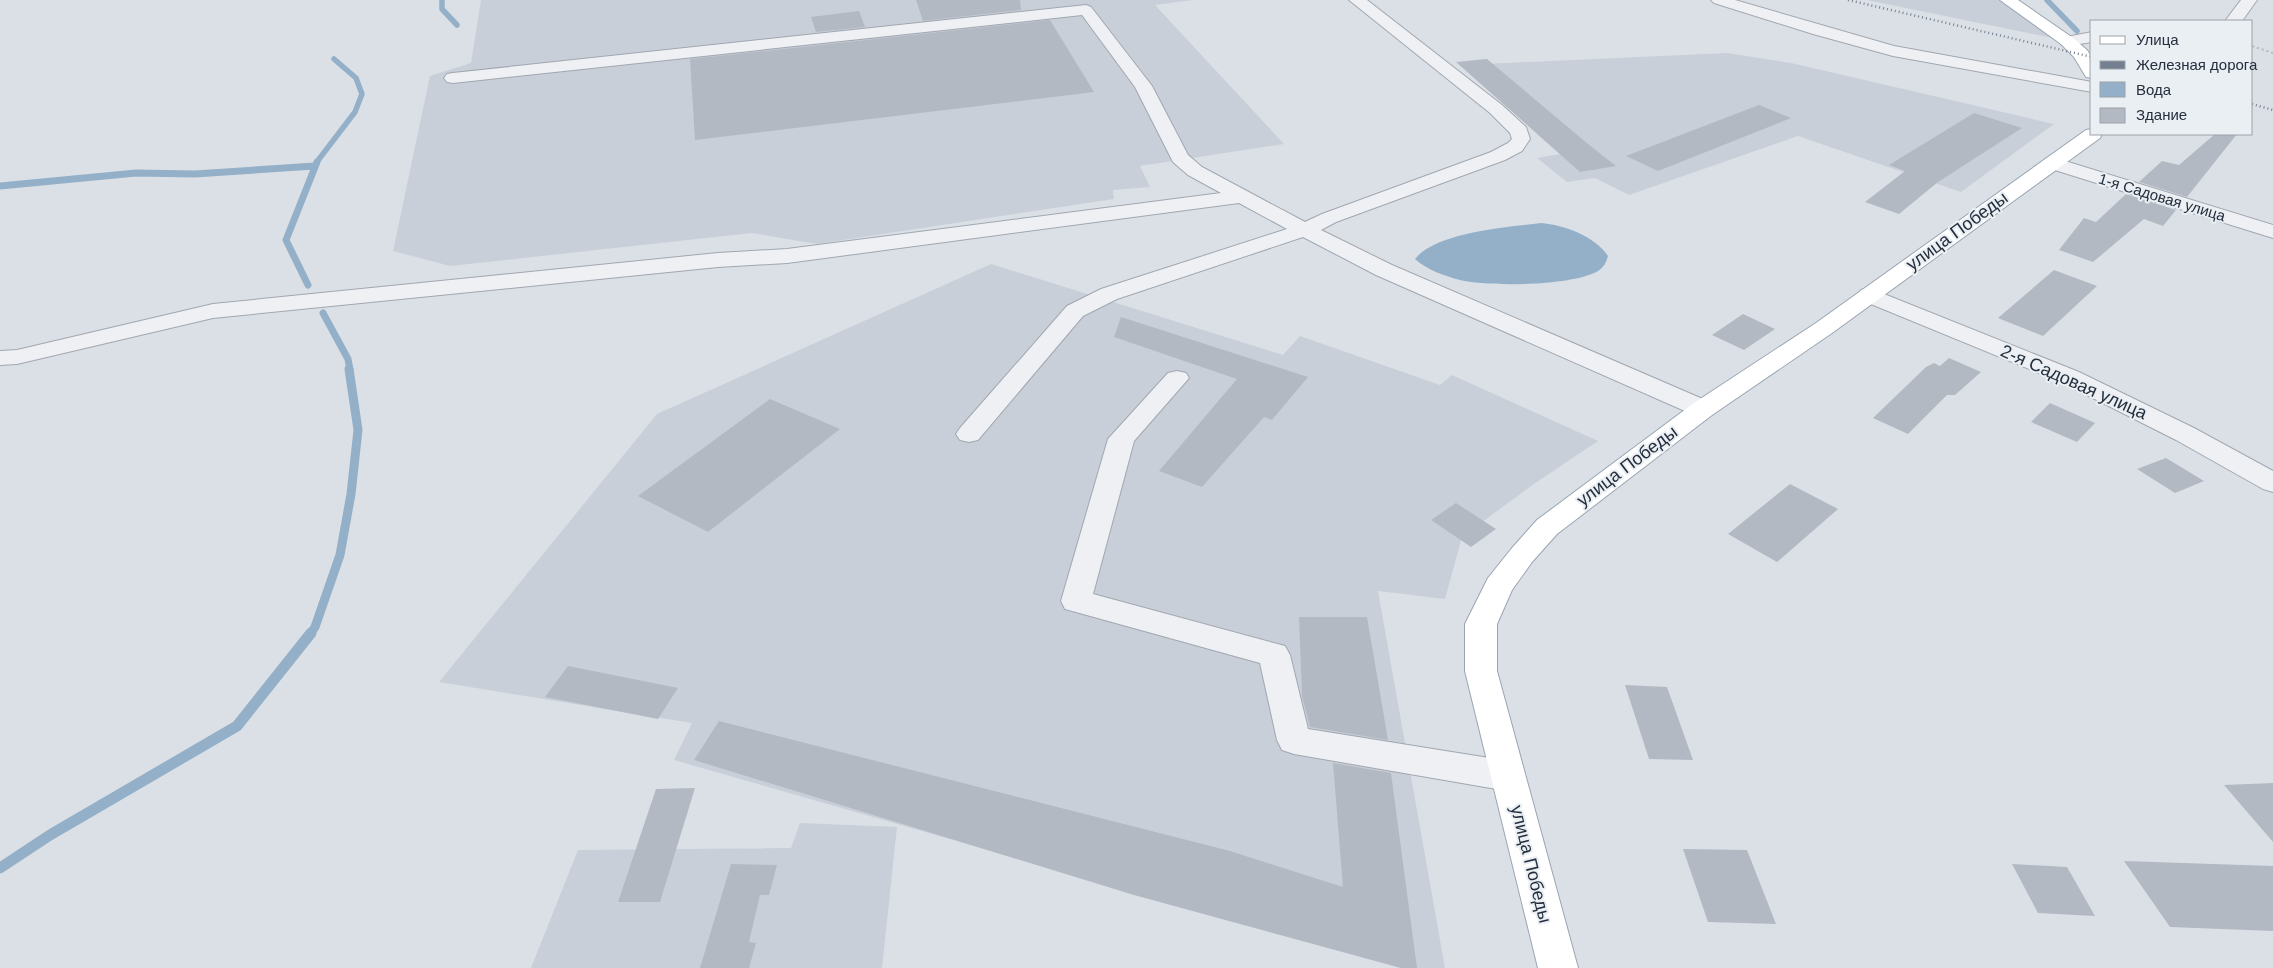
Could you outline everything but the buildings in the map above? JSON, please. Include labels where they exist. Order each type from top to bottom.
[{"type":"main road","points":[[2008,0],[2067,40],[2082,54],[2090,69]]},
{"type":"main road","name":"улица Победы","points":[[1558,968],[1482,671],[1481,624],[1499,586],[1522,555],[1547,528],[1703,409],[1868,295],[2092,135]]},
{"type":"street","points":[[969,434],[1075,312],[1087,304],[1108,294],[1305,230],[1329,218],[1498,156],[1515,147],[1521,139],[1519,132],[1496,109],[1357,0]]},
{"type":"street","points":[[1719,0],[1818,31],[1893,51],[2090,87]]},
{"type":"street","points":[[2234,20],[2249,0]]},
{"type":"street","points":[[453,78],[1086,10],[1143,86],[1180,158],[1195,171],[1384,270],[1703,409]]},
{"type":"street","points":[[2067,40],[2090,37]]},
{"type":"street","name":"1-я Садовая улица","points":[[2052,162],[2273,232]]},
{"type":"street","points":[[0,358],[17,357],[213,311],[718,260],[786,256],[1242,196]]},
{"type":"street","name":"2-я Садовая улица","points":[[1868,295],[2070,377],[2186,434],[2273,483]]},
{"type":"street","points":[[1177,378],[1121,439],[1076,601],[1274,654],[1294,740],[1508,776]]},
{"type":"path","points":[[2253,46],[2273,53]]},
{"type":"shaded area","points":[[481,0],[1193,0],[1155,5],[1284,144],[1140,166],[1150,187],[1113,190],[1114,199],[817,244],[752,233],[450,266],[393,251],[430,76],[471,63]]},
{"type":"shaded area","points":[[1867,0],[2003,0],[2062,40]]},
{"type":"shaded area","points":[[1727,53],[1791,63],[2054,124],[1961,192],[1798,136],[1629,195],[1595,178],[1567,182],[1537,158],[1560,154],[1461,65]]},
{"type":"shaded area","points":[[991,264],[1283,355],[1300,336],[1440,385],[1452,375],[1598,441],[1531,486],[1462,537],[1445,599],[1378,591],[1445,968],[1401,968],[674,760],[692,723],[439,682],[657,414]]},
{"type":"shaded area","points":[[800,823],[897,827],[882,968],[531,968],[578,850],[791,848]]},
{"type":"water","points":[[1541,223],[1569,229],[1587,237],[1608,256],[1602,268],[1586,276],[1570,280],[1530,284],[1490,284],[1448,277],[1415,259],[1425,250],[1456,237],[1474,232]]},
{"type":"waterway","points":[[442,0],[442,9],[457,25]]},
{"type":"waterway","points":[[2047,0],[2077,31]]},
{"type":"waterway","points":[[316,163],[355,112],[362,94],[356,78],[334,59]]},
{"type":"waterway","points":[[308,285],[286,240],[317,162]]},
{"type":"waterway","points":[[0,186],[136,173],[195,174],[314,166]]},
{"type":"waterway","points":[[323,313],[348,359],[350,370]]},
{"type":"waterway","points":[[310,634],[315,627],[340,555],[351,494],[358,430],[349,369]]},
{"type":"waterway","points":[[0,868],[50,835],[237,726],[311,633]]},
{"type":"railway","points":[[1848,0],[2090,57]]},
{"type":"railway","points":[[2253,104],[2273,110]]}]
